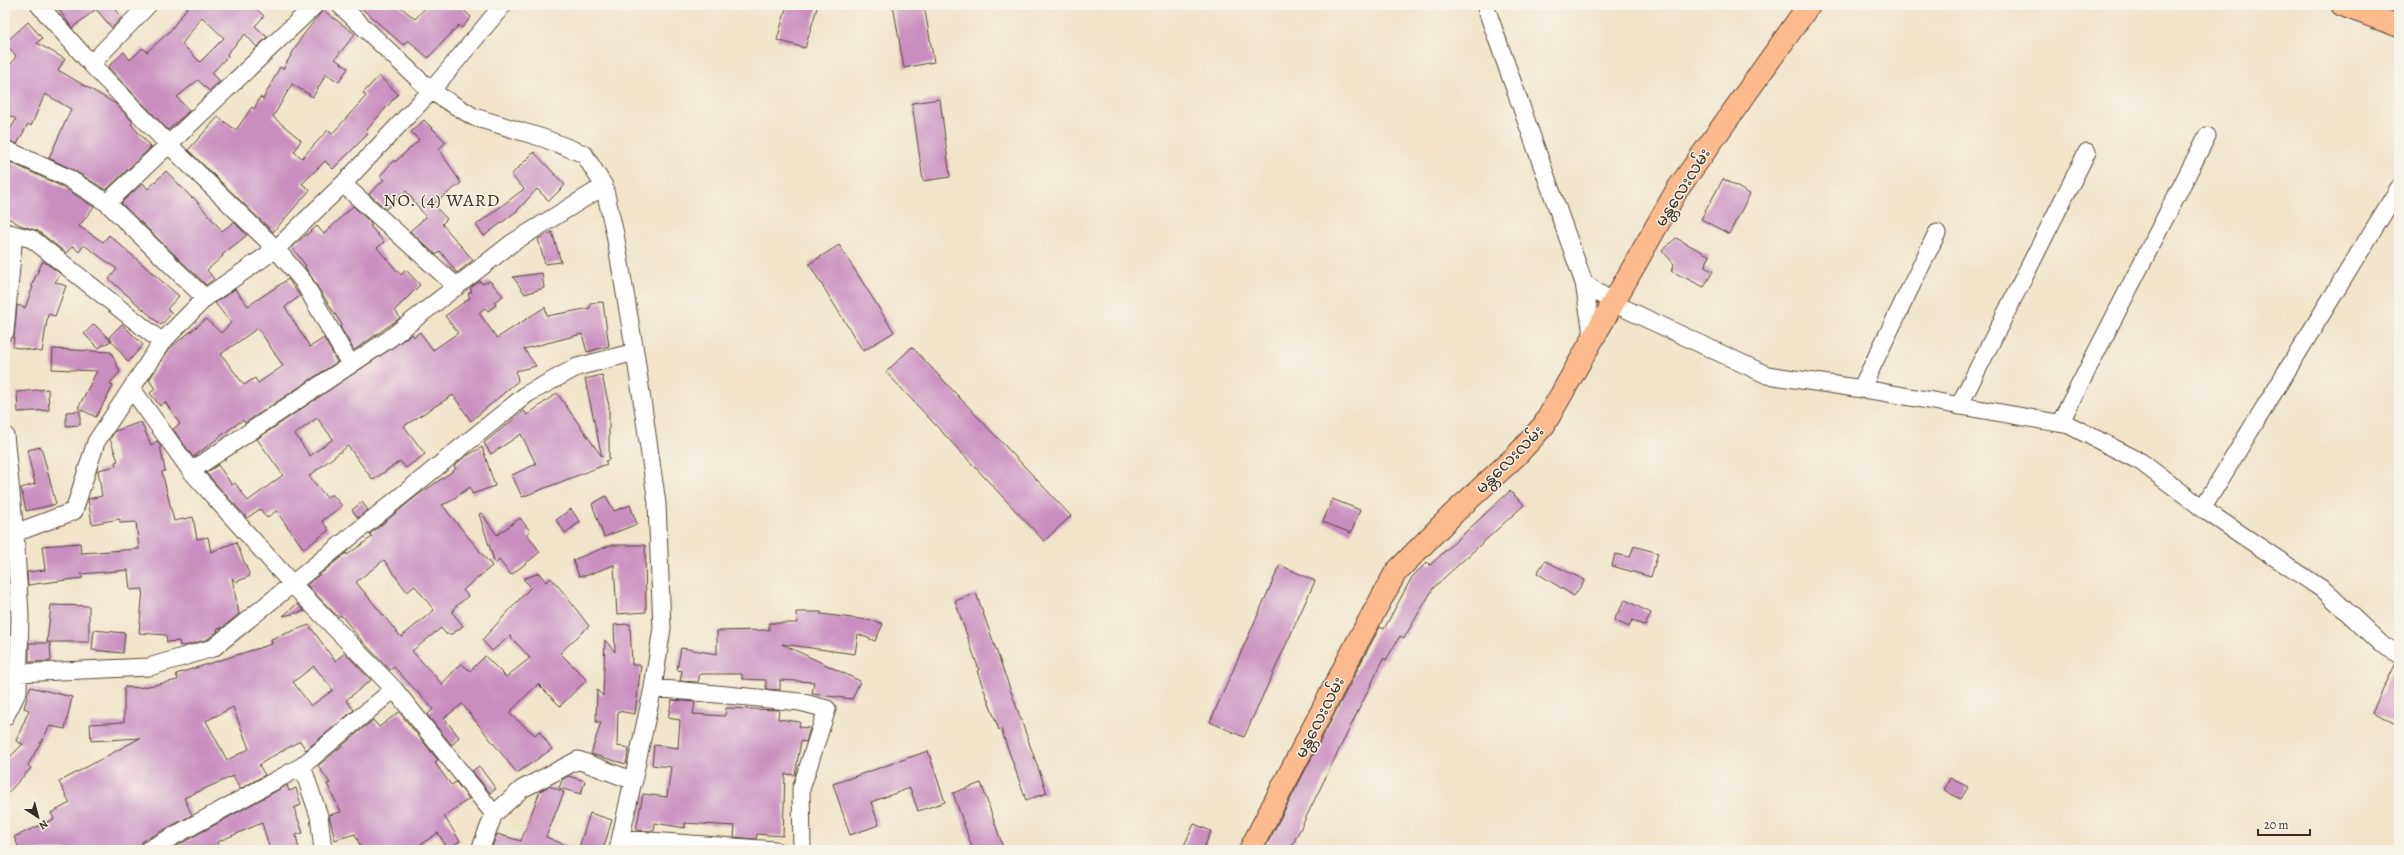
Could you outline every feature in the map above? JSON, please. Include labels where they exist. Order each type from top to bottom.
[{"type":"main road","name":"မန္တလေးလမ်း","points":[[1250,850],[1358,641],[1396,572],[1454,512],[1518,455],[1544,425],[1615,304],[1677,190],[1809,5]]},
{"type":"main road","points":[[2342,5],[2399,26]]},
{"type":"street","points":[[38,5],[91,64],[168,144],[276,249],[302,281],[350,364]]},
{"type":"street","points":[[91,64],[148,5]]},
{"type":"street","points":[[107,203],[315,5]]},
{"type":"street","points":[[340,5],[431,91],[474,117],[543,138],[584,154],[604,186],[615,234],[635,352],[657,503],[662,628],[653,688],[620,844],[775,850]]},
{"type":"street","points":[[15,533],[74,511],[96,442],[162,342],[205,298],[276,249],[343,184],[431,91],[503,5]]},
{"type":"street","points":[[1485,5],[1584,283],[1593,340]]},
{"type":"street","points":[[2060,423],[2207,136]]},
{"type":"street","points":[[5,149],[68,178],[107,203],[205,298]]},
{"type":"street","points":[[1958,406],[2087,152]]},
{"type":"street","points":[[343,184],[457,287]]},
{"type":"street","points":[[191,471],[350,364],[389,340],[512,243],[604,186]]},
{"type":"street","points":[[2202,509],[2399,188]]},
{"type":"street","points":[[5,332],[10,233],[32,239],[162,342]]},
{"type":"street","points":[[1861,389],[1937,233]]},
{"type":"street","points":[[1584,283],[1615,304],[1768,375],[1861,389],[2069,425],[2141,462],[2202,509],[2325,591],[2382,644],[2399,654]]},
{"type":"street","points":[[18,674],[149,667],[213,648],[293,586],[527,394],[578,367],[635,352]]},
{"type":"street","points":[[132,389],[191,471],[293,586],[394,689],[494,814]]},
{"type":"street","points":[[5,435],[8,497],[15,533],[20,616],[18,691],[5,717]]},
{"type":"street","points":[[653,688],[800,702],[827,709],[801,790],[802,850]]},
{"type":"street","points":[[148,850],[302,766],[394,689]]},
{"type":"street","points":[[480,850],[494,814],[522,789],[578,760],[634,781]]},
{"type":"street","points":[[302,766],[319,816],[323,850]]},
{"type":"building","points":[[56,5],[112,5],[122,17],[112,28],[96,9],[72,28]]},
{"type":"building","points":[[189,5],[252,5],[264,16],[255,26],[267,37],[257,47],[245,34],[227,54],[228,56],[212,73],[220,81],[209,91],[198,80],[177,97],[189,111],[168,130],[108,67],[124,52],[130,60],[143,48],[147,52],[170,31]],"holes":[[[202,17],[224,38],[200,62],[182,44]]]},
{"type":"building","points":[[358,5],[398,5],[415,19],[428,5],[458,5],[471,17],[462,28],[459,25],[428,58],[408,40],[403,45]]},
{"type":"building","points":[[787,5],[818,5],[805,48],[777,40]]},
{"type":"building","points":[[893,5],[924,5],[934,62],[904,68]]},
{"type":"building","points":[[323,10],[355,34],[335,59],[348,68],[339,82],[326,74],[313,97],[292,84],[273,117],[301,140],[294,152],[302,158],[328,130],[332,134],[366,96],[363,93],[379,76],[398,94],[365,132],[368,134],[333,169],[325,161],[302,184],[310,190],[273,232],[188,150],[218,117],[236,130],[252,107],[254,109],[260,97],[263,99],[280,67],[283,69],[301,38]]},
{"type":"building","points":[[28,22],[42,38],[37,43],[65,59],[58,70],[116,104],[133,122],[131,124],[151,147],[106,190],[73,170],[49,158],[71,109],[45,94],[31,126],[28,124],[17,144],[5,139],[16,119],[5,113],[5,99],[12,85],[5,81],[5,74],[16,56],[5,43]]},
{"type":"building","points":[[940,99],[950,177],[923,181],[912,103]]},
{"type":"building","points":[[424,120],[446,142],[439,149],[461,183],[433,204],[447,219],[442,224],[473,260],[457,273],[440,251],[436,255],[410,231],[426,217],[406,191],[386,209],[369,194],[384,180],[380,176],[394,160],[395,162],[419,140],[411,132]]},
{"type":"building","points":[[534,152],[565,185],[549,201],[537,189],[517,211],[484,236],[476,225],[524,189],[511,175]]},
{"type":"building","points":[[5,160],[63,187],[94,207],[79,226],[103,242],[109,235],[179,296],[167,309],[172,313],[161,325],[109,279],[117,269],[84,245],[79,252],[73,246],[66,253],[38,231],[20,225],[5,216]]},
{"type":"building","points":[[166,171],[192,198],[193,197],[222,231],[234,222],[247,235],[222,255],[223,256],[207,270],[214,279],[206,285],[121,203],[143,183],[148,189]]},
{"type":"building","points":[[1723,179],[1750,194],[1729,234],[1701,219]]},
{"type":"building","points":[[353,206],[371,223],[371,227],[384,242],[377,248],[401,275],[406,270],[420,285],[395,310],[400,318],[354,350],[340,327],[342,325],[305,267],[306,266],[292,247],[317,226],[324,234]]},
{"type":"building","points":[[552,232],[561,262],[545,264],[538,239]]},
{"type":"building","points":[[1676,238],[1710,256],[1704,267],[1713,271],[1704,287],[1671,271],[1674,264],[1662,250]]},
{"type":"building","points":[[839,245],[894,332],[863,351],[809,264]]},
{"type":"building","points":[[43,261],[61,274],[55,282],[66,286],[55,316],[48,314],[42,352],[13,347],[17,307],[18,305],[25,308],[33,287],[31,286]]},
{"type":"building","points":[[542,273],[544,288],[525,294],[513,277]]},
{"type":"building","points":[[288,279],[300,296],[285,307],[310,347],[324,338],[337,362],[245,423],[243,420],[193,457],[173,429],[180,424],[165,402],[160,406],[150,393],[155,389],[149,380],[170,348],[206,319],[221,333],[231,323],[215,303],[235,289],[248,306]],"holes":[[[258,328],[283,366],[258,383],[255,378],[244,385],[221,354]]]},
{"type":"building","points":[[480,281],[482,284],[490,281],[503,296],[494,302],[496,305],[488,311],[485,308],[479,313],[497,338],[545,307],[547,316],[590,308],[590,303],[603,302],[609,346],[587,352],[582,334],[524,349],[536,366],[516,371],[518,381],[471,421],[453,395],[404,426],[425,454],[406,468],[400,461],[373,480],[348,446],[309,476],[327,498],[332,494],[342,506],[322,521],[329,530],[304,549],[276,511],[267,518],[260,509],[247,518],[206,473],[218,465],[232,485],[235,483],[248,501],[283,475],[257,439],[412,334],[414,337],[420,332],[433,350],[458,333],[445,316],[470,298],[468,294],[472,291],[470,289]],"holes":[[[317,418],[333,439],[310,456],[295,434]]]},
{"type":"building","points":[[94,324],[111,341],[98,348],[84,334]]},
{"type":"building","points":[[122,324],[143,345],[128,362],[109,337]]},
{"type":"building","points":[[912,347],[1071,516],[1044,541],[886,372]]},
{"type":"building","points":[[53,349],[111,352],[120,372],[110,383],[113,386],[96,417],[78,408],[97,371],[52,369]]},
{"type":"building","points":[[602,375],[609,406],[609,460],[605,461],[607,464],[522,497],[512,475],[536,464],[521,434],[491,454],[484,443],[524,411],[527,415],[557,393],[602,457],[585,379]]},
{"type":"building","points":[[48,389],[49,410],[18,412],[17,392]]},
{"type":"building","points":[[80,411],[80,425],[66,426],[66,412]]},
{"type":"building","points":[[141,422],[151,445],[157,441],[160,445],[165,471],[162,472],[174,521],[193,517],[197,539],[208,537],[211,552],[236,542],[250,576],[236,582],[232,578],[239,614],[222,628],[217,629],[218,631],[208,639],[188,645],[180,646],[179,641],[167,642],[166,635],[139,633],[143,589],[130,590],[128,570],[81,574],[82,578],[28,585],[27,572],[45,570],[42,546],[80,543],[81,553],[139,549],[136,522],[120,523],[120,519],[92,524],[88,499],[102,496],[98,470],[116,466],[115,462],[118,461],[110,439],[115,431]]},
{"type":"building","points":[[41,447],[56,504],[26,511],[21,488],[35,484],[27,450]]},
{"type":"building","points":[[482,447],[495,486],[472,494],[470,487],[449,502],[442,505],[492,566],[463,590],[468,596],[453,609],[455,610],[452,612],[463,626],[452,634],[446,634],[441,628],[412,651],[442,684],[461,663],[470,671],[485,656],[506,677],[530,658],[510,636],[492,651],[482,640],[531,587],[523,579],[539,573],[546,582],[551,578],[589,626],[560,653],[587,680],[560,706],[538,684],[509,713],[535,735],[539,731],[552,749],[517,773],[462,704],[444,718],[459,737],[452,745],[427,715],[433,709],[394,667],[390,670],[361,640],[341,615],[338,617],[307,585],[346,553],[347,555],[372,537],[370,534],[418,495],[456,469],[454,466],[463,458]],"holes":[[[384,560],[407,592],[415,586],[434,610],[401,637],[356,582]]]},
{"type":"building","points":[[1510,491],[1524,505],[1434,587],[1404,638],[1400,636],[1386,660],[1384,658],[1290,850],[1264,850],[1369,647],[1380,627],[1384,629],[1412,577],[1427,562],[1430,565]]},
{"type":"building","points":[[606,496],[614,511],[630,505],[637,524],[604,537],[592,504]]},
{"type":"building","points":[[1332,499],[1360,510],[1351,533],[1323,522]]},
{"type":"building","points":[[362,502],[368,510],[358,518],[352,510]]},
{"type":"building","points":[[571,509],[580,522],[565,533],[556,520]]},
{"type":"building","points":[[481,513],[497,535],[520,518],[530,531],[527,534],[540,552],[511,575],[499,560],[495,564],[479,514]]},
{"type":"building","points":[[611,545],[645,545],[646,612],[617,614],[614,565],[585,576],[579,576],[573,560]]},
{"type":"building","points":[[1634,546],[1658,553],[1651,577],[1612,566],[1615,554],[1630,557]]},
{"type":"building","points":[[1545,561],[1585,580],[1574,596],[1537,573]]},
{"type":"building","points":[[1280,565],[1315,581],[1244,737],[1210,722]]},
{"type":"building","points":[[976,593],[1047,793],[1026,800],[1001,729],[999,730],[977,671],[979,670],[955,601]]},
{"type":"building","points":[[1625,600],[1651,613],[1645,626],[1632,620],[1629,627],[1614,620]]},
{"type":"building","points":[[297,604],[305,611],[283,616]]},
{"type":"building","points":[[51,605],[89,606],[89,642],[47,642]]},
{"type":"building","points":[[796,612],[821,612],[821,614],[875,621],[883,624],[875,641],[858,634],[855,654],[782,644],[860,681],[852,699],[812,694],[814,682],[780,680],[780,690],[766,689],[766,680],[742,679],[742,674],[700,674],[698,682],[680,681],[682,671],[677,670],[681,648],[717,654],[717,631],[769,630],[769,623],[797,623]]},
{"type":"building","points":[[630,624],[632,665],[641,665],[635,714],[618,711],[617,746],[629,748],[626,764],[591,754],[601,722],[596,722],[597,690],[603,696],[605,640],[615,652],[614,625]]},
{"type":"building","points":[[309,625],[335,661],[345,653],[371,680],[346,700],[354,710],[306,750],[300,741],[259,765],[265,775],[240,789],[233,776],[184,798],[192,815],[143,841],[138,850],[20,850],[14,837],[54,819],[51,813],[70,803],[59,782],[140,738],[91,741],[90,724],[124,722],[124,687],[139,688],[178,680],[176,674],[272,644],[271,639]],"holes":[[[314,666],[333,690],[311,706],[293,682]],[[233,707],[249,749],[227,760],[206,721]]]},
{"type":"building","points":[[94,630],[125,633],[123,653],[92,650]]},
{"type":"building","points":[[29,643],[50,643],[51,661],[29,662]]},
{"type":"building","points":[[5,649],[9,649],[9,667],[5,667]]},
{"type":"building","points":[[2396,663],[2399,664],[2399,725],[2372,712]]},
{"type":"building","points":[[30,687],[72,697],[65,729],[50,726],[28,765],[31,768],[5,796],[5,762],[23,744],[16,741],[29,710],[24,708]]},
{"type":"building","points":[[672,700],[695,702],[693,714],[725,716],[726,708],[779,710],[778,719],[800,722],[799,727],[810,728],[806,742],[801,741],[795,775],[785,774],[783,836],[757,834],[756,839],[734,837],[735,826],[685,823],[685,828],[655,823],[654,831],[636,830],[643,794],[667,797],[671,767],[652,765],[654,745],[678,748],[680,720],[668,718]]},
{"type":"building","points":[[399,712],[438,760],[435,763],[451,785],[456,782],[469,799],[444,816],[460,841],[448,849],[438,833],[412,850],[362,850],[355,834],[335,840],[329,815],[341,812],[327,784],[330,783],[318,766],[373,720],[379,727]]},
{"type":"building","points":[[928,751],[945,802],[918,811],[910,788],[871,802],[879,825],[850,835],[833,784]]},
{"type":"building","points":[[479,766],[496,789],[490,793],[472,771]]},
{"type":"building","points":[[568,776],[585,781],[581,794],[559,788],[562,780]]},
{"type":"building","points":[[1950,778],[1968,787],[1961,799],[1944,790]]},
{"type":"building","points":[[981,783],[1004,850],[973,850],[953,793]]},
{"type":"building","points":[[287,785],[289,791],[296,788],[301,805],[294,808],[303,833],[296,835],[299,850],[270,850],[262,823],[217,842],[222,850],[169,850]]},
{"type":"building","points":[[549,786],[564,792],[546,837],[578,850],[491,850],[497,834],[521,841],[540,791]]},
{"type":"building","points":[[590,813],[612,820],[603,850],[578,850]]},
{"type":"building","points":[[1194,824],[1211,831],[1203,850],[1182,850]]},
{"type":"district","name":"NO. (4) WARD","points":[[442,200]]}]
